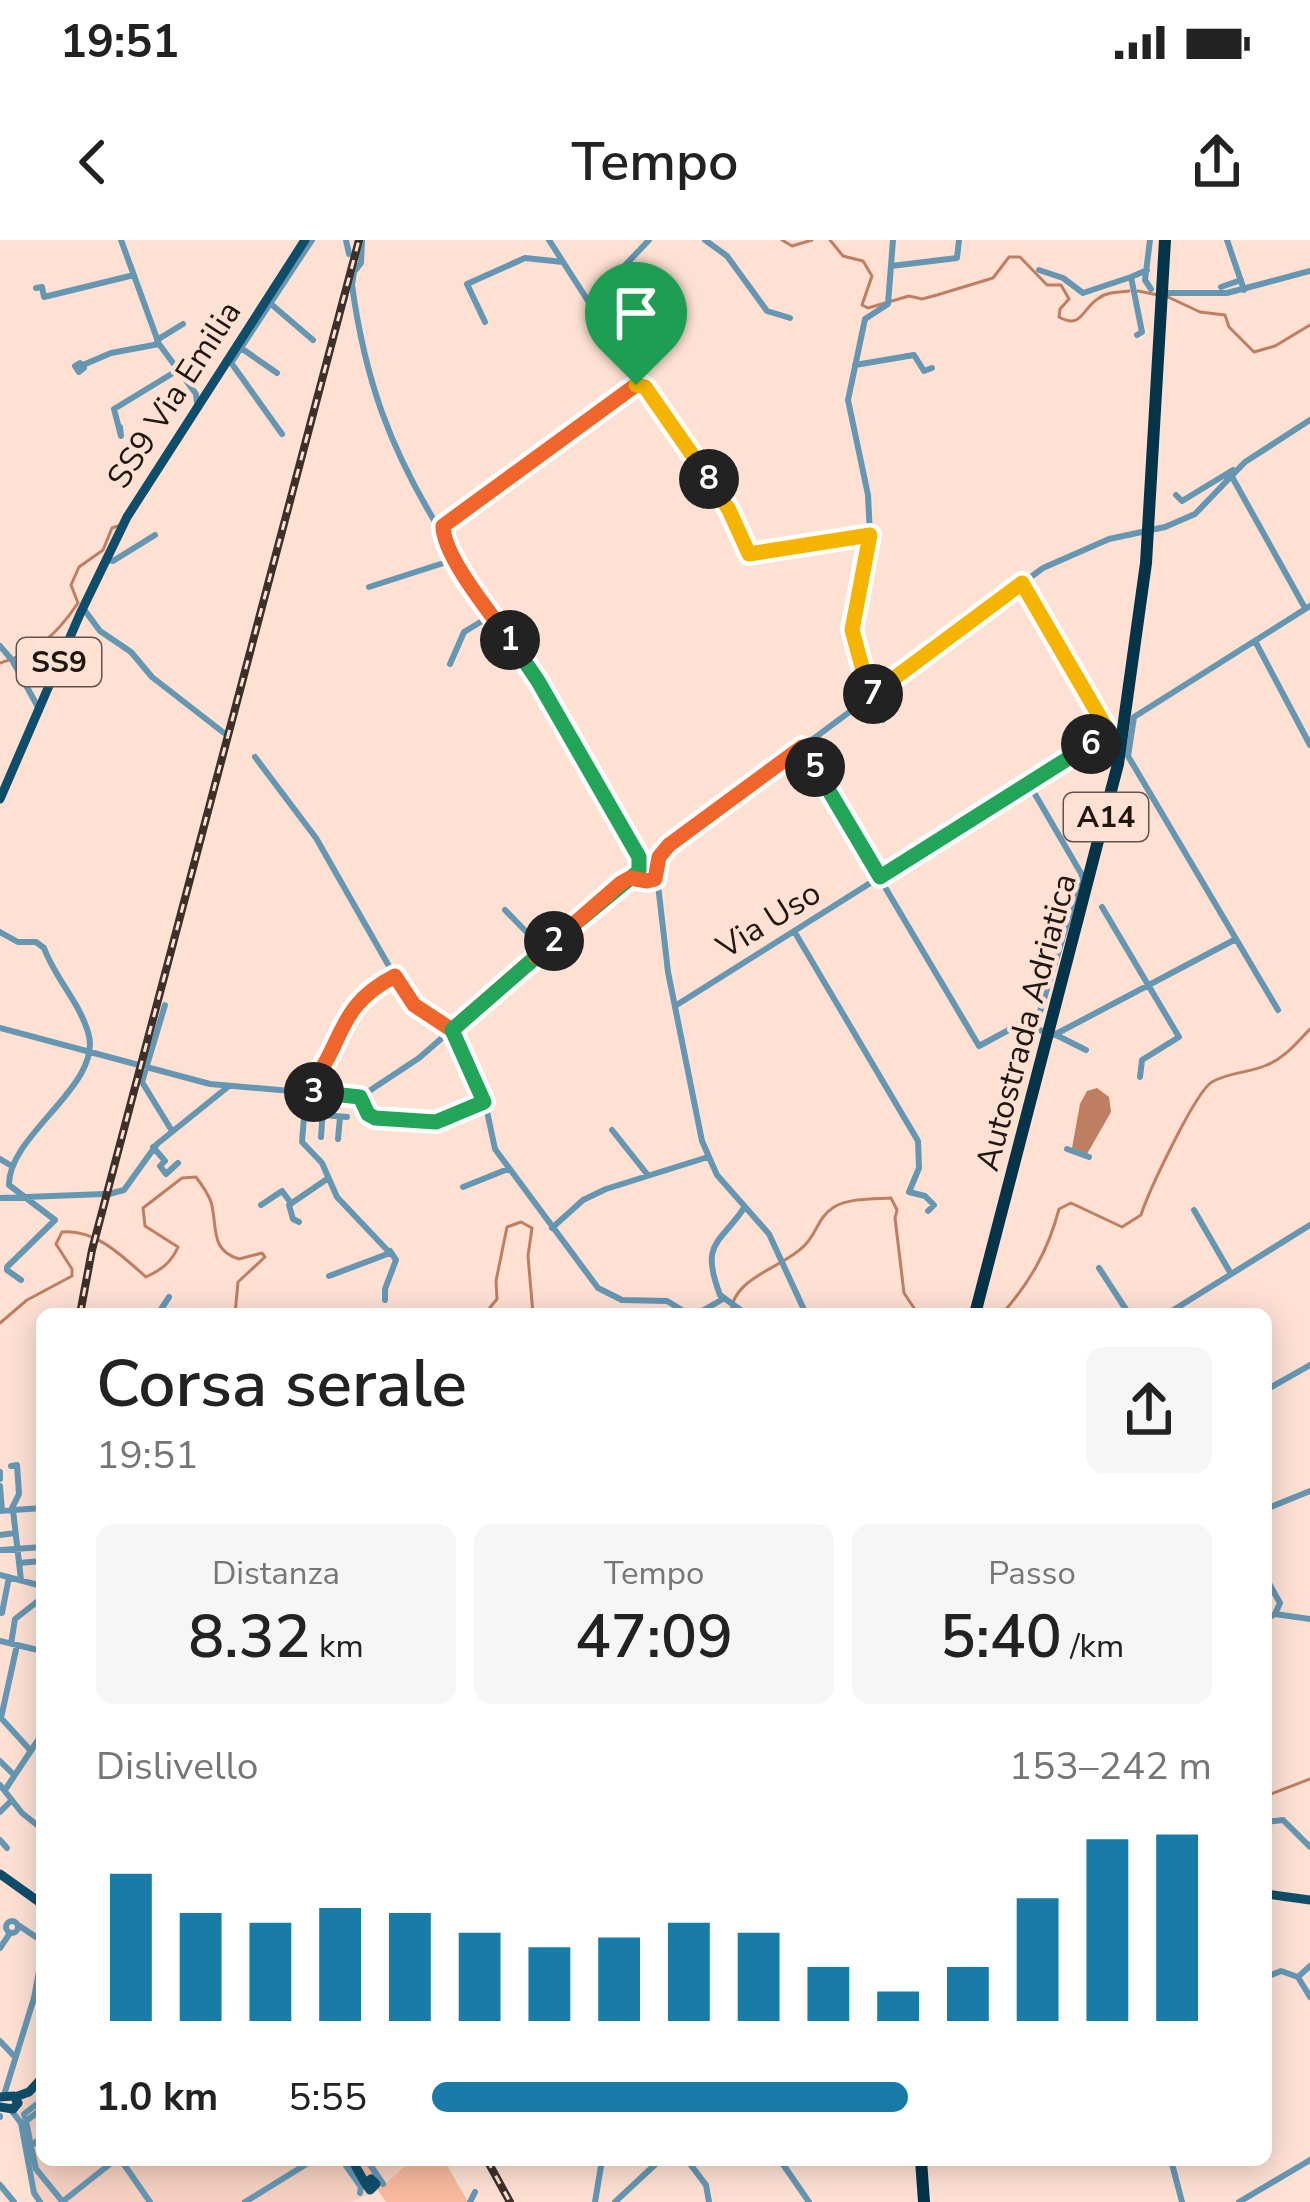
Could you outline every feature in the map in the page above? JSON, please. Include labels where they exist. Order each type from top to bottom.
[{"type":"highway","name":"Autostrada Adriatica","points":[[975,1308],[1118,764],[1146,563],[1158,240]]},
{"type":"highway","points":[[919,2166],[921,2202]]},
{"type":"main road","name":"SS9 Via Emilia","points":[[105,559],[197,407],[197,391],[213,383],[229,362],[308,240]]},
{"type":"main road","name":"SS9","points":[[0,799],[105,559]]},
{"type":"main road","points":[[0,1874],[36,1900]]},
{"type":"main road","points":[[1272,1895],[1310,1900]]},
{"type":"main road","points":[[7,2104],[36,2086]]},
{"type":"street","points":[[282,434],[229,362],[308,240]]},
{"type":"street","points":[[346,240],[349,254]]},
{"type":"street","points":[[362,240],[353,295],[381,415],[403,467],[456,559],[538,681],[658,890],[696,1123],[717,1175],[766,1230],[803,1308]]},
{"type":"street","points":[[549,240],[595,304],[639,383],[729,510],[749,554],[870,535]]},
{"type":"street","points":[[595,304],[649,240]]},
{"type":"street","points":[[705,240],[727,256],[767,311],[790,318]]},
{"type":"street","points":[[883,720],[870,696],[852,630],[870,535],[868,495],[848,409],[865,319],[888,300],[893,240]]},
{"type":"street","points":[[890,266],[958,258],[959,240]]},
{"type":"street","points":[[1158,240],[1145,283],[1159,294],[1243,285],[1310,271]]},
{"type":"street","points":[[1227,240],[1243,285]]},
{"type":"street","points":[[124,242],[158,342],[197,391]]},
{"type":"street","points":[[485,322],[466,284],[525,258],[562,262]]},
{"type":"street","points":[[1040,270],[1063,278],[1083,293],[1147,270]]},
{"type":"street","points":[[36,288],[42,287],[44,296],[134,275]]},
{"type":"street","points":[[1131,277],[1142,332],[1137,335]]},
{"type":"street","points":[[1221,287],[1243,285]]},
{"type":"street","points":[[270,304],[314,340]]},
{"type":"street","points":[[67,374],[111,353],[158,342],[183,323]]},
{"type":"street","points":[[241,348],[277,373]]},
{"type":"street","points":[[856,365],[914,355],[924,371],[932,368]]},
{"type":"street","points":[[120,427],[114,409],[178,370]]},
{"type":"street","points":[[442,531],[639,383]]},
{"type":"street","points":[[1176,495],[1182,500],[1310,420]]},
{"type":"street","points":[[0,1028],[229,1086],[360,1097],[419,1058],[630,878],[647,870],[669,845],[1022,583],[1043,568],[1119,537],[1181,522],[1202,509],[1238,467]]},
{"type":"street","points":[[1231,476],[1308,607],[1134,717],[1128,756],[1278,1010]]},
{"type":"street","points":[[105,559],[113,561],[155,535]]},
{"type":"street","points":[[369,587],[456,559]]},
{"type":"street","name":"Via Uso","points":[[675,1006],[1102,737],[1105,726],[1022,583]]},
{"type":"street","points":[[83,608],[96,627],[131,652],[152,677],[224,733]]},
{"type":"street","points":[[450,664],[464,632],[492,615]]},
{"type":"street","points":[[1255,641],[1310,745]]},
{"type":"street","points":[[0,646],[39,709]]},
{"type":"street","points":[[802,747],[979,1046],[1018,1025],[1038,1029],[1082,875],[1029,784]]},
{"type":"street","points":[[255,758],[316,838],[414,1005],[452,1030],[484,1102],[495,1149],[592,1282],[616,1299],[667,1301],[679,1308]]},
{"type":"street","points":[[1102,907],[1179,1037],[1142,1060],[1141,1076]]},
{"type":"street","points":[[505,910],[544,950]]},
{"type":"street","points":[[794,931],[918,1141],[920,1168],[909,1192],[930,1200],[934,1205],[928,1211]]},
{"type":"street","points":[[0,932],[44,948],[88,1031],[91,1049],[60,1105],[38,1127],[12,1166],[8,1184],[55,1221],[17,1253],[6,1270],[21,1280]]},
{"type":"street","points":[[1086,1050],[1055,1035],[1236,939]]},
{"type":"street","points":[[386,1300],[385,1289],[396,1260],[338,1197],[322,1163],[301,1138],[305,1091],[323,1067],[347,1014],[369,990],[395,976]]},
{"type":"street","points":[[165,1005],[142,1082],[172,1131]]},
{"type":"street","points":[[0,1198],[107,1194],[129,1186],[153,1147],[229,1086]]},
{"type":"street","points":[[321,1137],[324,1093]]},
{"type":"street","points":[[360,1097],[371,1116],[436,1122],[484,1102]]},
{"type":"street","points":[[322,1115],[343,1117],[338,1138]]},
{"type":"street","points":[[612,1130],[647,1174]]},
{"type":"street","points":[[153,1147],[165,1161],[160,1166],[166,1174],[178,1163]]},
{"type":"street","points":[[1067,1149],[1089,1157]]},
{"type":"street","points":[[552,1228],[589,1196],[708,1157]]},
{"type":"street","points":[[0,1159],[12,1166]]},
{"type":"street","points":[[463,1187],[508,1169]]},
{"type":"street","points":[[298,1222],[289,1212],[291,1204],[327,1178]]},
{"type":"street","points":[[261,1205],[282,1191],[291,1204]]},
{"type":"street","points":[[741,1308],[726,1300],[716,1280],[713,1246],[744,1208]]},
{"type":"street","points":[[1194,1210],[1231,1274]]},
{"type":"street","points":[[1177,1308],[1310,1226]]},
{"type":"street","points":[[329,1276],[387,1257],[390,1251]]},
{"type":"street","points":[[1099,1268],[1125,1308]]},
{"type":"street","points":[[162,1308],[169,1297]]},
{"type":"street","points":[[709,1308],[726,1300]]},
{"type":"street","points":[[1272,1387],[1310,1365]]},
{"type":"street","points":[[7,1510],[19,1495],[17,1466],[11,1466]]},
{"type":"street","points":[[0,1479],[15,1533],[21,1580]]},
{"type":"street","points":[[1272,1507],[1310,1491]]},
{"type":"street","points":[[0,1535],[15,1533]]},
{"type":"street","points":[[1,1550],[36,1547]]},
{"type":"street","points":[[19,1563],[36,1562]]},
{"type":"street","points":[[2,1613],[3,1575],[36,1584]]},
{"type":"street","points":[[1272,1588],[1280,1603],[1272,1616]]},
{"type":"street","points":[[31,1751],[2,1721],[15,1619],[36,1603]]},
{"type":"street","points":[[1275,1614],[1310,1619]]},
{"type":"street","points":[[0,1641],[36,1650]]},
{"type":"street","points":[[36,1743],[3,1787],[36,1825]]},
{"type":"street","points":[[0,1761],[14,1775]]},
{"type":"street","points":[[0,1811],[12,1800]]},
{"type":"street","points":[[1272,1821],[1283,1820],[1310,1847]]},
{"type":"street","points":[[0,1840],[7,1848]]},
{"type":"street","points":[[0,1948],[6,1928],[14,1921],[36,1937]]},
{"type":"street","points":[[1298,1977],[1310,1966]]},
{"type":"street","points":[[1272,1975],[1282,1972],[1298,1977],[1310,1997]]},
{"type":"street","points":[[36,1986],[7,2104],[20,2121],[36,2169],[64,2201],[109,2166]]},
{"type":"street","points":[[0,2042],[16,2057]]},
{"type":"street","points":[[36,2110],[26,2121],[34,2188],[42,2202]]},
{"type":"street","points":[[29,2149],[36,2143]]},
{"type":"street","points":[[1243,2201],[1310,2160]]},
{"type":"street","points":[[123,2166],[150,2202]]},
{"type":"street","points":[[245,2202],[303,2166]]},
{"type":"street","points":[[595,2202],[601,2166]]},
{"type":"street","points":[[615,2202],[654,2166]]},
{"type":"street","points":[[692,2166],[706,2185],[709,2202]]},
{"type":"street","points":[[784,2166],[809,2202]]},
{"type":"street","points":[[1173,2166],[1182,2202]]},
{"type":"street","points":[[0,2186],[12,2200]]},
{"type":"street","points":[[349,2202],[368,2186]]},
{"type":"street","points":[[470,2202],[475,2192]]},
{"type":"shaded area","points":[[1097,1088],[1109,1097],[1111,1112],[1087,1154],[1072,1148],[1080,1104],[1087,1091]]},
{"type":"shaded area","points":[[36,2083],[36,2166],[403,2166],[380,2190],[351,2202],[38,2202],[14,2105]]},
{"type":"shaded area","points":[[359,2166],[368,2166],[381,2188],[405,2166],[449,2166],[468,2202],[386,2202],[378,2183]]},
{"type":"waterway","points":[[782,240],[792,246],[812,240]]},
{"type":"waterway","points":[[830,240],[843,256],[863,261],[872,276],[862,305],[868,308],[909,296],[922,299],[993,278],[1009,257],[1020,257],[1047,285],[1061,285],[1069,299],[1059,317],[1067,320],[1077,319],[1102,296],[1129,291]]},
{"type":"waterway","points":[[1138,291],[1158,295]]},
{"type":"waterway","points":[[1168,297],[1200,312],[1225,315],[1229,327],[1254,352],[1275,346],[1310,325]]},
{"type":"waterway","points":[[0,663],[36,647],[62,624],[78,603],[71,585],[79,567],[103,550],[112,528],[118,526]]},
{"type":"waterway","points":[[1007,1308],[1037,1265],[1059,1209],[1071,1203],[1122,1227],[1141,1215],[1204,1090],[1219,1079],[1273,1062],[1310,1029]]},
{"type":"waterway","points":[[0,1323],[27,1300],[72,1276],[56,1244],[62,1232],[97,1239],[146,1277],[161,1269],[178,1247],[145,1226],[143,1208],[182,1178],[196,1177],[211,1202],[223,1250],[239,1259],[262,1253],[265,1257],[238,1282],[236,1308]]},
{"type":"waterway","points":[[732,1308],[749,1282],[805,1245],[834,1207],[854,1200],[891,1198],[897,1210],[904,1293],[914,1308]]},
{"type":"waterway","points":[[490,1308],[497,1299],[507,1227],[521,1222],[532,1228],[528,1256],[532,1308]]},
{"type":"waterway","points":[[1272,1794],[1310,1779]]},
{"type":"railway","points":[[81,1308],[92,1250],[359,240]]},
{"type":"railway","points":[[490,2166],[510,2202]]},
{"type":"route","points":[[636,385],[450,520],[442,533],[562,721],[639,857],[639,871],[621,883],[612,890],[452,1030],[414,1005],[395,976],[369,990],[347,1014],[323,1067],[304,1091],[360,1097],[375,1118],[424,1122],[440,1121],[484,1102],[452,1030],[621,883],[630,878],[655,879],[659,857],[669,845],[802,747],[880,877],[1105,732],[1022,583],[870,696],[852,630],[870,535],[749,554],[720,496],[645,387],[636,385]]}]
